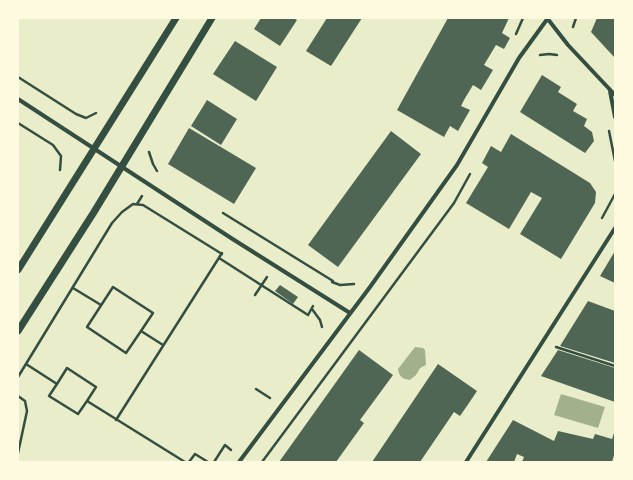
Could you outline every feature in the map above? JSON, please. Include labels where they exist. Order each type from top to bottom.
[{"type":"street","points":[[18,270],[176,18]]},
{"type":"street","points":[[18,331],[122,166],[212,18]]},
{"type":"street","points":[[239,462],[350,313],[457,165],[520,58],[547,18],[568,45],[615,95]]},
{"type":"street","points":[[610,91],[615,117]]},
{"type":"street","points":[[18,99],[350,313]]},
{"type":"street","points":[[466,462],[615,228]]},
{"type":"path","points":[[536,58],[540,55],[549,54],[556,55],[560,59]]},
{"type":"path","points":[[18,77],[76,114],[86,118],[98,112]]},
{"type":"path","points":[[18,123],[52,145],[62,156],[59,174]]},
{"type":"path","points":[[608,128],[615,161]]},
{"type":"path","points":[[149,151],[152,164],[157,172]]},
{"type":"path","points":[[262,462],[454,203],[471,173]]},
{"type":"path","points":[[18,377],[112,223],[122,212],[133,204],[143,205],[222,254]]},
{"type":"path","points":[[221,212],[333,281]]},
{"type":"path","points":[[116,420],[226,247]]},
{"type":"path","points":[[219,258],[308,315],[312,309]]},
{"type":"path","points":[[255,295],[269,274]]},
{"type":"path","points":[[113,287],[152,313],[126,353],[86,327],[101,305],[113,287]]},
{"type":"path","points":[[73,288],[101,305]]},
{"type":"path","points":[[141,331],[163,345]]},
{"type":"path","points":[[556,347],[615,366]]},
{"type":"path","points":[[26,364],[57,384]]},
{"type":"path","points":[[67,368],[96,387],[87,401],[78,414],[49,396],[67,368]]},
{"type":"path","points":[[256,389],[261,393]]},
{"type":"path","points":[[18,396],[25,401],[27,411],[18,453]]},
{"type":"path","points":[[87,401],[185,462]]},
{"type":"path","points":[[214,462],[225,446],[231,450]]},
{"type":"path","points":[[189,462],[195,454],[208,462]]},
{"type":"shaded area","points":[[415,347],[423,348],[425,350],[426,365],[420,368],[416,375],[410,380],[405,379],[400,376],[398,369]]},
{"type":"shaded area","points":[[561,394],[605,407],[598,428],[554,415]]},
{"type":"building","points":[[261,18],[293,18],[297,20],[280,46],[254,29]]},
{"type":"building","points":[[327,18],[362,18],[331,66],[306,51]]},
{"type":"building","points":[[448,18],[509,18],[502,33],[510,38],[504,49],[496,45],[484,65],[493,70],[481,90],[473,85],[464,100],[461,106],[470,110],[458,131],[450,126],[444,137],[397,110]]},
{"type":"building","points":[[597,18],[615,18],[615,58],[591,32]]},
{"type":"building","points":[[235,41],[277,67],[256,101],[213,74]]},
{"type":"building","points":[[542,75],[561,87],[558,92],[577,104],[573,111],[587,119],[584,126],[592,132],[594,141],[585,153],[520,112]]},
{"type":"building","points":[[207,100],[237,119],[221,145],[191,126]]},
{"type":"building","points":[[189,128],[256,168],[234,204],[168,164]]},
{"type":"building","points":[[391,131],[421,154],[338,267],[308,245]]},
{"type":"building","points":[[511,134],[590,183],[596,192],[595,203],[561,259],[520,234],[542,198],[531,192],[509,229],[466,203],[488,167],[482,163],[491,146],[501,152]]},
{"type":"building","points":[[615,251],[615,283],[600,276]]},
{"type":"building","points":[[280,285],[298,297],[293,304],[275,291]]},
{"type":"building","points":[[588,301],[615,311],[615,363],[560,346]]},
{"type":"building","points":[[359,350],[393,375],[360,420],[364,423],[336,462],[279,462]]},
{"type":"building","points":[[558,350],[615,368],[615,402],[541,376]]},
{"type":"building","points":[[438,364],[477,391],[469,403],[460,416],[454,412],[420,462],[372,462]]},
{"type":"building","points":[[513,420],[554,441],[558,431],[593,439],[595,434],[612,439],[615,430],[615,452],[612,462],[522,462],[524,457],[517,454],[514,462],[486,462]]}]
